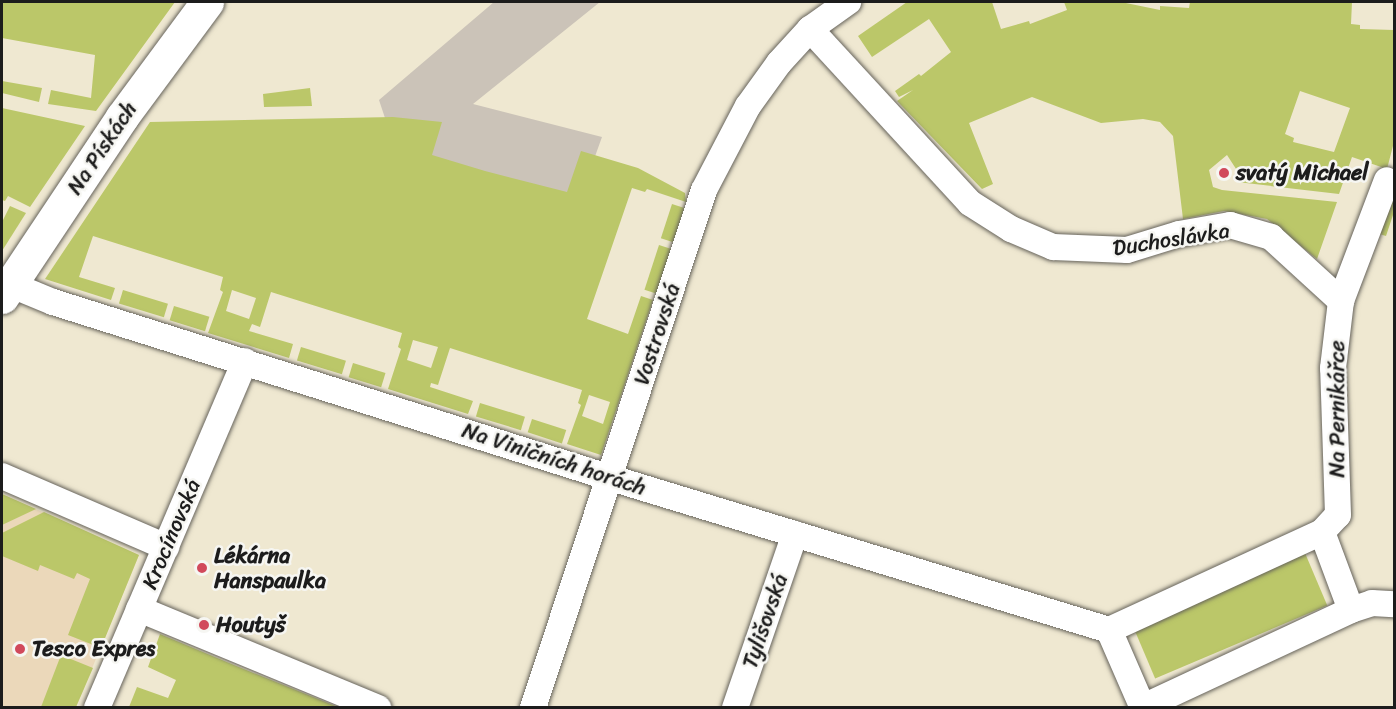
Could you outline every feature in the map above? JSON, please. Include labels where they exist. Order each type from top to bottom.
[{"type":"street","name":"Na Pískách","points":[[4,288],[122,117],[207,2]]},
{"type":"street","name":"Vostrovská","points":[[533,708],[611,478],[704,190],[748,106],[810,29],[848,2]]},
{"type":"street","name":"Duchoslávka","points":[[810,29],[970,202],[1011,229],[1053,247],[1127,250],[1179,234],[1230,225],[1271,237],[1341,301]]},
{"type":"street","name":"Na Pernikářce","points":[[1322,532],[1338,515],[1333,368],[1341,301],[1387,180]]},
{"type":"street","name":"Na Viničních horách","points":[[4,288],[245,361],[611,478],[1109,630]]},
{"type":"street","name":"Krocínovská","points":[[97,708],[245,361]]},
{"type":"street","points":[[2,476],[166,547]]},
{"type":"street","points":[[1351,610],[1322,532],[1109,630],[1141,707],[1351,610],[1372,603],[1395,604]]},
{"type":"street","name":"Tylišovská","points":[[735,708],[795,534]]},
{"type":"street","points":[[139,609],[378,708]]},
{"type":"shaded area","points":[[494,2],[600,2],[473,104],[602,137],[576,209],[413,162],[388,127],[379,100]]},
{"type":"shaded area","points":[[2,494],[139,555],[76,707],[2,707]]},
{"type":"green space","points":[[2,2],[175,2],[96,111],[48,104],[51,90],[91,98],[95,55],[2,38]]},
{"type":"green space","points":[[907,2],[992,2],[1001,29],[1029,21],[1030,24],[1067,10],[1064,2],[1121,2],[1160,10],[1160,6],[1189,8],[1190,2],[1352,2],[1351,24],[1360,25],[1360,29],[1394,30],[1394,142],[1387,169],[1352,157],[1339,194],[1237,182],[1240,175],[1227,155],[1209,170],[1213,187],[1222,190],[1337,202],[1317,259],[1267,219],[1224,211],[1183,219],[1173,136],[1160,122],[1143,119],[1101,123],[1032,97],[969,123],[993,184],[982,189],[897,101],[913,90],[899,97],[895,91],[919,74],[921,76],[951,52],[929,19],[872,57],[858,36]],"holes":[[[1300,91],[1350,108],[1334,152],[1293,142],[1294,138],[1285,134]]]},
{"type":"green space","points":[[2,81],[42,88],[39,102],[2,93]]},
{"type":"green space","points":[[310,88],[312,106],[264,107],[263,94]]},
{"type":"green space","points":[[2,108],[85,126],[30,207],[8,196],[5,201],[2,200]]},
{"type":"green space","points":[[393,117],[442,122],[432,155],[485,171],[567,192],[581,151],[638,168],[685,193],[686,202],[647,189],[645,192],[632,188],[587,319],[628,334],[641,296],[653,300],[601,455],[567,444],[581,405],[578,403],[582,390],[450,348],[438,385],[431,383],[430,387],[473,401],[468,414],[388,389],[401,349],[398,347],[402,333],[271,292],[260,327],[252,324],[249,331],[293,344],[289,358],[208,333],[223,292],[220,290],[223,277],[93,236],[79,277],[115,288],[111,300],[45,279],[150,122]],"holes":[[[232,290],[256,298],[249,319],[226,311]],[[413,340],[438,347],[431,368],[407,360]],[[589,395],[610,402],[603,424],[582,416]]]},
{"type":"green space","points":[[1394,181],[1394,212],[1386,236],[1373,232]]},
{"type":"green space","points":[[672,204],[684,208],[673,242],[661,238]]},
{"type":"green space","points":[[10,206],[26,213],[2,251],[2,222]]},
{"type":"green space","points":[[659,245],[671,249],[657,294],[644,290]]},
{"type":"green space","points":[[123,290],[168,304],[164,317],[119,303]]},
{"type":"green space","points":[[174,306],[209,317],[205,331],[170,320]]},
{"type":"green space","points":[[301,347],[346,361],[342,374],[297,360]]},
{"type":"green space","points":[[353,363],[386,373],[381,387],[349,377]]},
{"type":"green space","points":[[480,403],[525,417],[521,430],[476,416]]},
{"type":"green space","points":[[532,419],[566,430],[562,443],[528,432]]},
{"type":"green space","points":[[2,494],[36,509],[2,525]]},
{"type":"green space","points":[[44,512],[139,555],[101,648],[68,635],[90,579],[77,573],[74,579],[40,565],[38,571],[2,556],[2,533]]},
{"type":"green space","points":[[1305,553],[1327,605],[1155,679],[1133,626]]},
{"type":"green space","points":[[160,634],[338,707],[129,707],[137,687],[168,698],[176,680],[148,667]]},
{"type":"green space","points":[[61,655],[93,668],[76,707],[41,707]]},
{"type":"place","name":"svatý Michael","points":[[1224,173]]},
{"type":"place","name":"Lékárna Hanspaulka","points":[[202,568]]},
{"type":"place","name":"Houtyš","points":[[204,625]]},
{"type":"place","name":"Tesco Expres","points":[[20,649]]}]
